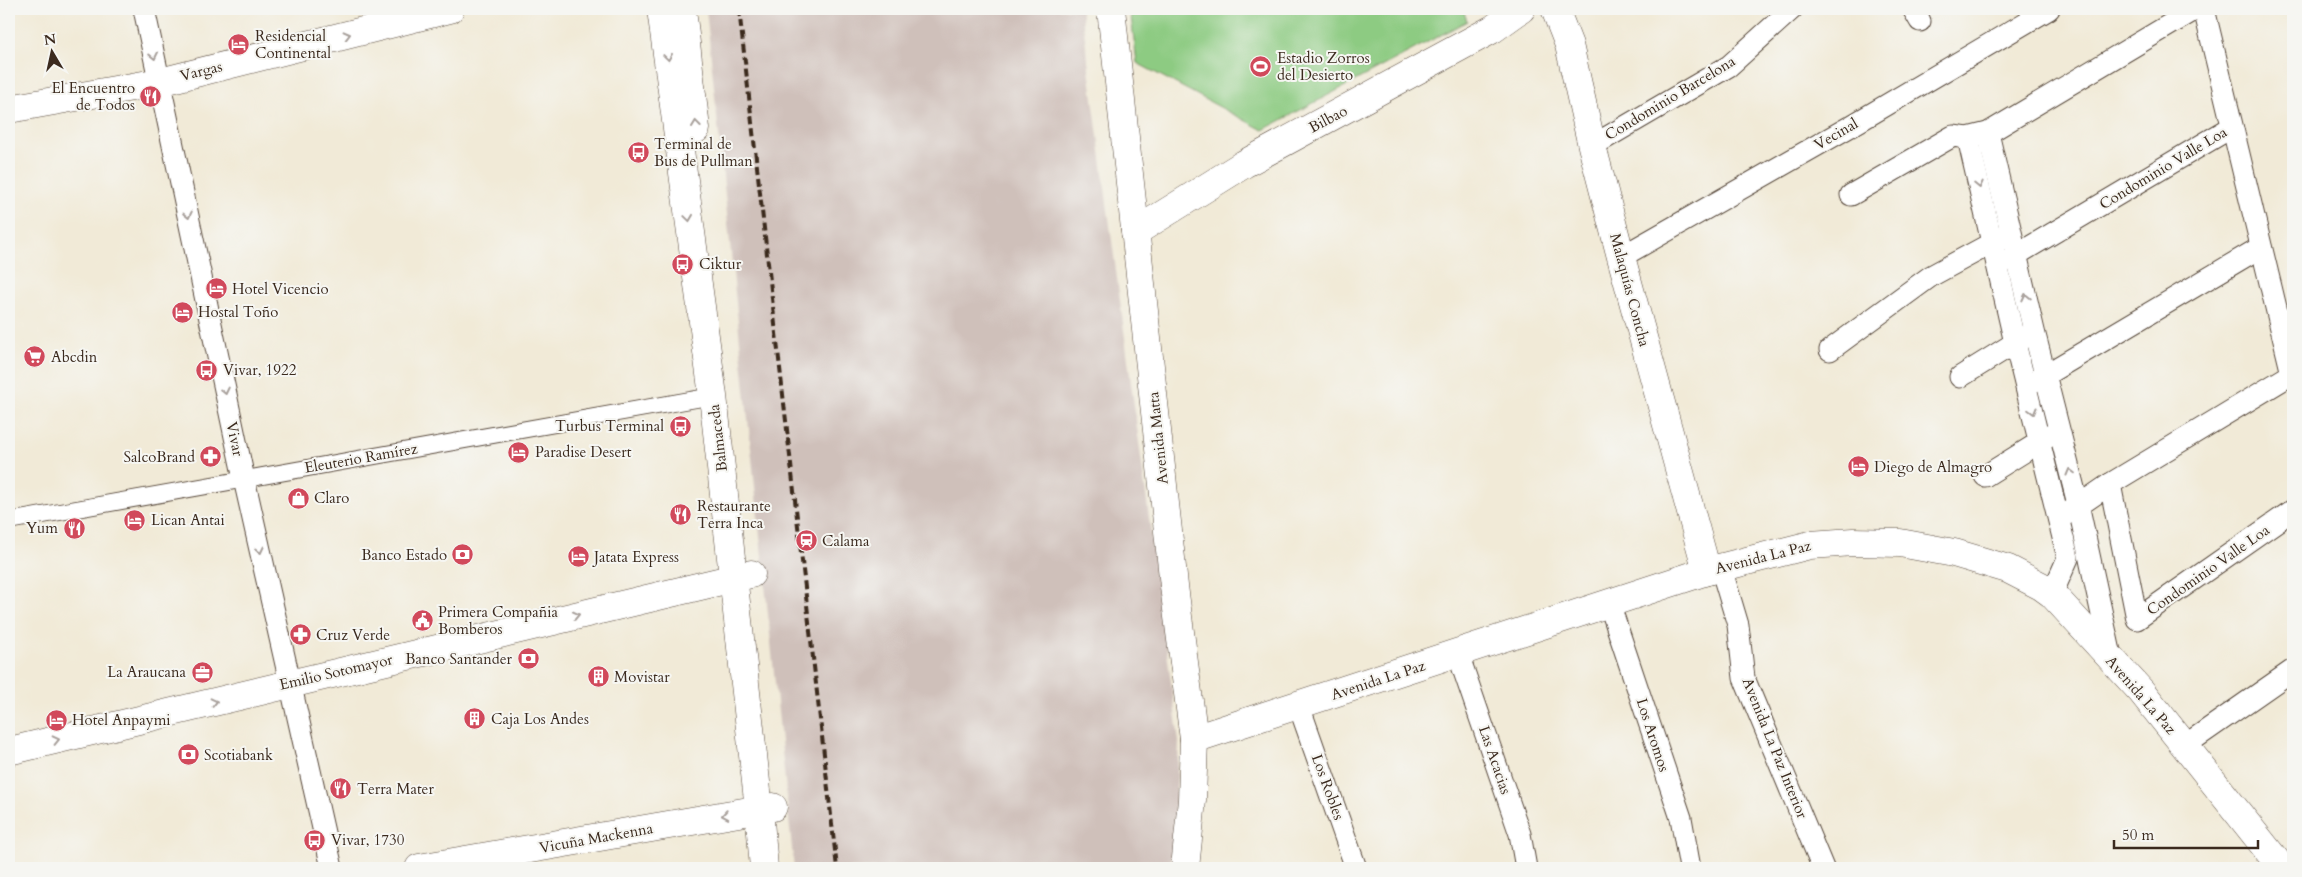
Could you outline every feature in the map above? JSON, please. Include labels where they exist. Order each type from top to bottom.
[{"type":"main road","name":"Vargas","points":[[9,109],[160,82],[450,9]]},
{"type":"main road","name":"Balmaceda","points":[[661,9],[713,396],[743,576]]},
{"type":"main road","name":"Balmaceda","points":[[682,9],[766,808],[779,868]]},
{"type":"main road","name":"Avenida Matta","points":[[1111,9],[1174,586],[1194,739],[1192,800],[1185,868]]},
{"type":"main road","name":"Bilbao","points":[[1135,232],[1244,164],[1493,29],[1521,9]]},
{"type":"main road","name":"Malaquías Concha","points":[[1555,9],[1569,45],[1592,146],[1621,256],[1714,570]]},
{"type":"main road","name":"Avenida La Paz","points":[[1194,739],[1714,570],[1810,545],[1853,542],[1900,543],[1954,553],[2008,569],[2041,586],[2052,594],[2141,691],[2282,868]]},
{"type":"main road","name":"Emilio Sotomayor","points":[[9,751],[743,576]]},
{"type":"main road","name":"Balmaceda","points":[[764,868],[766,808]]},
{"type":"main road","name":"Vicuña Mackenna","points":[[419,868],[766,808]]},
{"type":"street","name":"Vivar","points":[[144,9],[244,479],[292,683],[332,868]]},
{"type":"street","name":"Condominio Barcelona","points":[[1592,146],[1729,66],[1792,9]]},
{"type":"street","name":"Vecinal","points":[[1621,256],[1851,126],[2049,9]]},
{"type":"street","points":[[1851,195],[1953,136],[1978,136],[2196,9]]},
{"type":"street","name":"Condominio Valle Loa","points":[[2059,519],[2078,504],[2110,484],[2293,377],[2204,9]]},
{"type":"street","name":"Condominio Valle Loa","points":[[1998,267],[2232,127]]},
{"type":"street","points":[[1978,136],[2011,233],[2058,430],[2078,504],[2112,661]]},
{"type":"street","points":[[1978,136],[1992,242],[2068,558],[2052,594]]},
{"type":"street","points":[[1830,350],[1931,276],[2011,233]]},
{"type":"street","points":[[2026,387],[2261,247]]},
{"type":"street","points":[[1960,377],[2034,331]]},
{"type":"street","name":"Eleuterio Ramírez","points":[[9,522],[713,396]]},
{"type":"street","points":[[1985,476],[2058,430]]},
{"type":"street","name":"Condominio Valle Loa","points":[[2110,484],[2137,620],[2293,510]]},
{"type":"street","name":"Avenida La Paz Interior","points":[[1714,570],[1738,626],[1744,678],[1823,868]]},
{"type":"street","points":[[2075,620],[2098,595]]},
{"type":"street","name":"Los Aromos","points":[[1609,603],[1681,818],[1690,868]]},
{"type":"street","name":"Las Acacias","points":[[1458,654],[1520,834],[1526,868]]},
{"type":"street","points":[[2184,746],[2293,670]]},
{"type":"street","name":"Los Robles","points":[[1299,706],[1356,868]]},
{"type":"shaded area","points":[[706,9],[1081,9],[1179,742],[1173,850],[1169,868],[794,868]]},
{"type":"green space","name":"Estadio Zorros del Desierto","points":[[1130,9],[1463,9],[1467,21],[1263,130],[1137,63]]},
{"type":"railway","points":[[739,9],[837,868]]},
{"type":"place","name":"Residencial Continental","points":[[239,45]]},
{"type":"place","name":"Estadio Zorros del Desierto","points":[[1261,67]]},
{"type":"place","name":"El Encuentro de Todos","points":[[151,97]]},
{"type":"place","name":"Terminal de Bus de Pullman","points":[[638,153]]},
{"type":"place","name":"Ciktur","points":[[683,264]]},
{"type":"place","name":"Hotel Vicencio","points":[[216,289]]},
{"type":"place","name":"Hostal Toño","points":[[182,312]]},
{"type":"place","name":"Abcdin","points":[[35,357]]},
{"type":"place","name":"Vivar, 1922","points":[[207,370]]},
{"type":"place","name":"Turbus Terminal","points":[[680,426]]},
{"type":"place","name":"Paradise Desert","points":[[519,452]]},
{"type":"place","name":"SalcoBrand","points":[[211,457]]},
{"type":"place","name":"Diego de Almagro","points":[[1858,467]]},
{"type":"place","name":"Claro","points":[[298,498]]},
{"type":"place","name":"Restaurante Terra Inca","points":[[681,515]]},
{"type":"place","name":"Lican Antai","points":[[135,520]]},
{"type":"place","name":"Yum","points":[[74,528]]},
{"type":"place","name":"Calama","points":[[806,541]]},
{"type":"place","name":"Banco Estado","points":[[463,555]]},
{"type":"place","name":"Jatata Express","points":[[578,557]]},
{"type":"place","name":"Primera Compañia Bomberos","points":[[422,621]]},
{"type":"place","name":"Cruz Verde","points":[[300,635]]},
{"type":"place","name":"Banco Santander","points":[[528,659]]},
{"type":"place","name":"La Araucana","points":[[202,672]]},
{"type":"place","name":"Movistar","points":[[598,677]]},
{"type":"place","name":"Caja Los Andes","points":[[475,719]]},
{"type":"place","name":"Hotel Anpaymi","points":[[56,720]]},
{"type":"place","name":"Scotiabank","points":[[188,755]]},
{"type":"place","name":"Terra Mater","points":[[341,789]]},
{"type":"place","name":"Vivar, 1730","points":[[315,840]]}]
